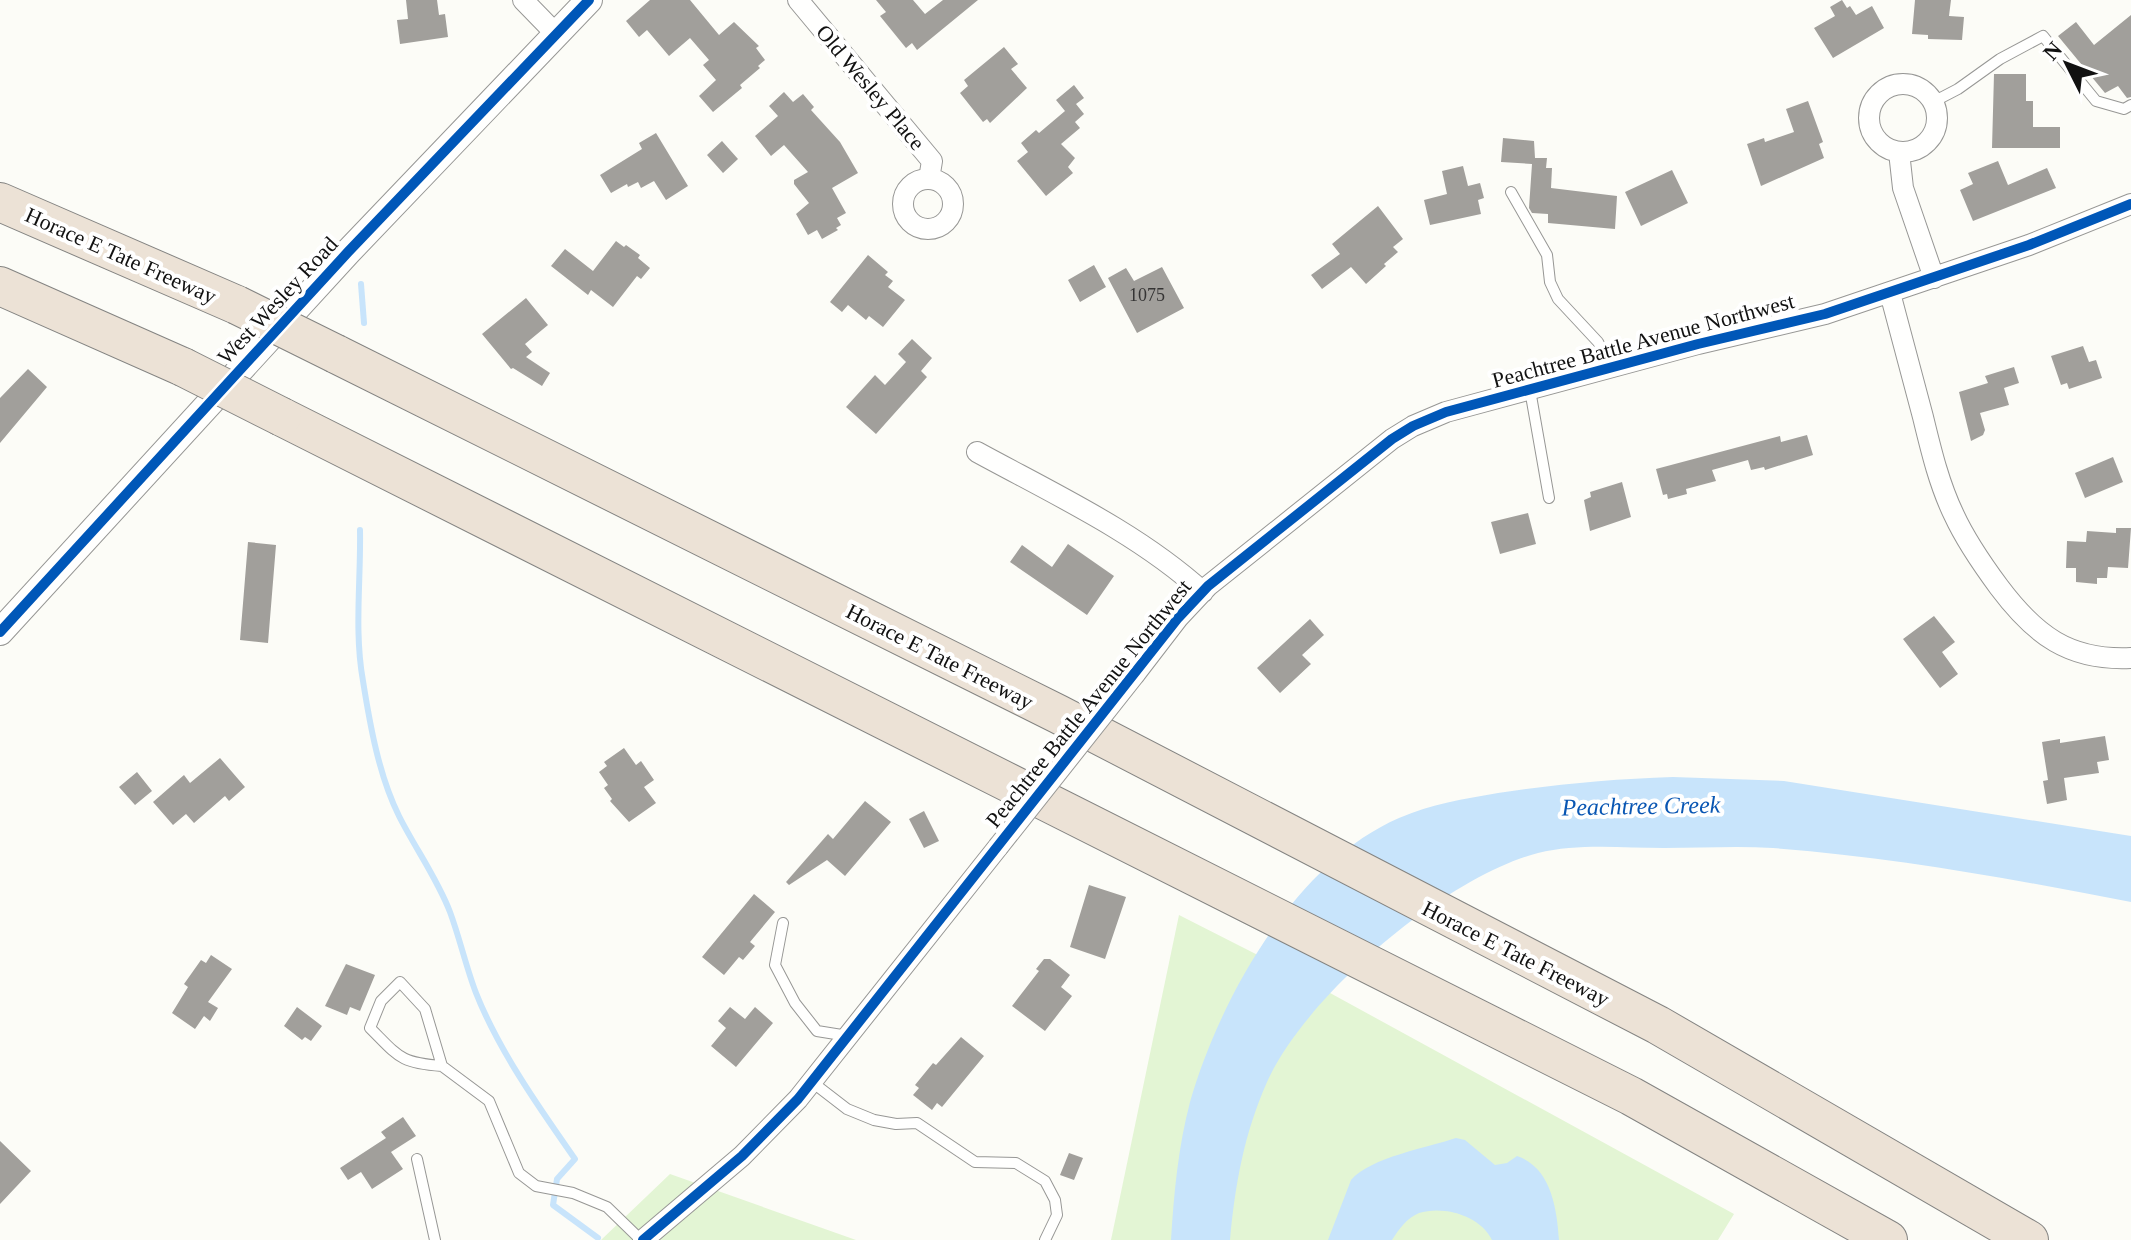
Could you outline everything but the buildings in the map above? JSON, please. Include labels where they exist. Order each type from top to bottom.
[{"type":"highway","name":"Horace E Tate Freeway","points":[[0,202],[237,305],[1058,714],[1658,1025],[2029,1240]]},
{"type":"highway","points":[[0,286],[183,367],[1232,893],[1656,1109],[1888,1240]]},
{"type":"street","points":[[523,0],[557,35]]},
{"type":"street","name":"West Wesley Road","points":[[0,632],[348,252],[589,0]]},
{"type":"street","name":"Old Wesley Place","points":[[798,0],[932,161],[929,179]]},
{"type":"street","points":[[1905,84],[1926,92],[1933,102],[1937,112],[1934,133],[1919,148],[1899,152],[1878,142],[1871,133],[1869,110],[1874,99],[1893,85],[1905,84]]},
{"type":"street","points":[[1899,152],[1903,188],[1934,278]]},
{"type":"street","name":"Peachtree Battle Avenue Northwest","points":[[642,1240],[742,1156],[812,1082],[1203,592],[1380,449],[1413,426],[1446,412],[1611,367],[1825,314],[2029,245],[2131,204]]},
{"type":"street","points":[[1890,293],[1938,474],[1953,514],[1974,554],[2016,611],[2048,639],[2073,652],[2113,659],[2131,658]]},
{"type":"street","points":[[977,452],[1085,511],[1174,566],[1203,592]]},
{"type":"lane","points":[[1933,102],[1958,89],[2000,59],[2043,36],[2096,101],[2124,109],[2131,105]]},
{"type":"lane","points":[[1511,192],[1547,255],[1550,282],[1558,299],[1598,342],[1611,367]]},
{"type":"lane","points":[[1530,390],[1549,498]]},
{"type":"lane","points":[[783,923],[775,965],[795,1003],[817,1031],[848,1036]]},
{"type":"lane","points":[[442,1066],[425,1009],[400,982],[381,1001],[370,1028],[394,1053],[411,1064],[442,1066],[489,1101],[519,1173],[536,1186],[568,1192],[607,1207],[642,1240]]},
{"type":"lane","points":[[812,1082],[847,1109],[874,1120],[896,1124],[917,1123],[975,1162],[1016,1163],[1045,1181],[1055,1200],[1057,1215],[1045,1240]]},
{"type":"lane","points":[[417,1159],[435,1240]]},
{"type":"green space","points":[[1179,915],[1299,976],[1734,1214],[1718,1240],[1111,1240]]},
{"type":"green space","points":[[670,1174],[856,1240],[601,1240]]},
{"type":"water","name":"Peachtree Creek","points":[[1673,777],[1784,781],[2131,836],[2131,902],[1908,863],[1773,848],[1585,847],[1538,853],[1502,866],[1422,913],[1346,978],[1286,1048],[1267,1082],[1242,1160],[1230,1240],[1171,1240],[1177,1171],[1186,1119],[1203,1062],[1242,978],[1267,938],[1295,900],[1327,867],[1361,839],[1399,818],[1435,806],[1542,787]]},
{"type":"water","points":[[1456,1138],[1465,1140],[1495,1165],[1507,1163],[1517,1156],[1538,1169],[1554,1203],[1559,1240],[1492,1240],[1471,1219],[1439,1210],[1415,1215],[1392,1240],[1328,1240],[1351,1180],[1360,1172],[1385,1159]]},
{"type":"waterway","points":[[361,284],[364,323]]},
{"type":"waterway","points":[[360,530],[360,662],[372,733],[386,784],[399,816],[445,899],[485,1015],[521,1079],[575,1159],[557,1179],[553,1205],[598,1238]]},
{"type":"cycle path","points":[[0,632],[348,252],[589,0]]},
{"type":"cycle path","points":[[643,1240],[742,1156],[798,1099],[1178,618],[1208,586],[1392,439],[1446,412],[1698,344],[1825,314],[2029,245],[2131,204]]}]
